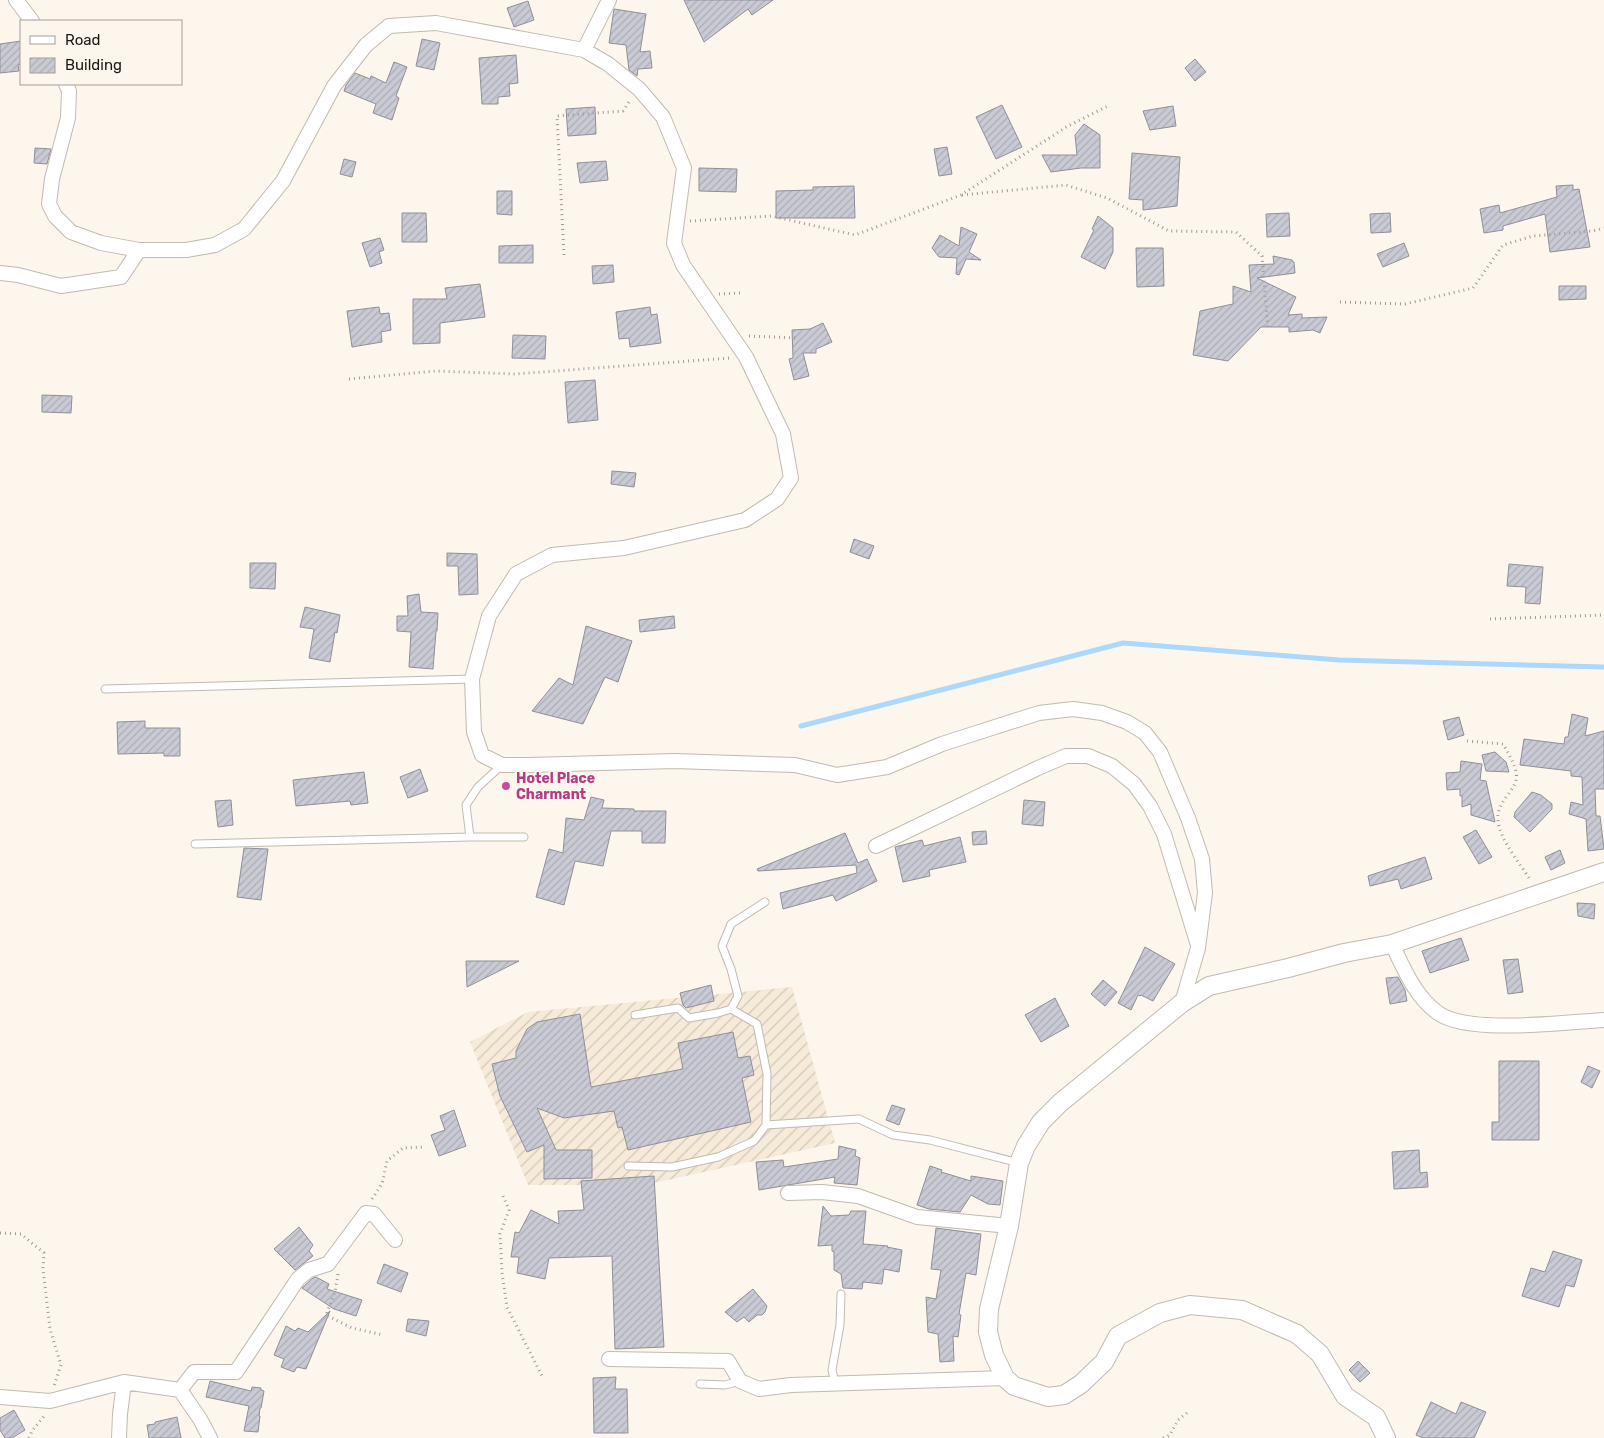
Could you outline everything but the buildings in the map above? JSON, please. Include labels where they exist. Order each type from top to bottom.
[{"type":"street","points":[[16,0],[31,20]]},
{"type":"street","points":[[584,50],[609,0]]},
{"type":"street","points":[[66,85],[69,91],[68,118],[52,179],[49,204],[55,216],[71,232],[101,243],[139,250],[186,250],[215,245],[244,229],[283,181],[334,86],[366,44],[390,26],[436,23],[584,50],[608,64],[639,89],[663,117],[684,168],[674,243],[683,265],[746,357],[783,434],[791,478],[777,499],[745,520],[624,548],[552,555],[516,574],[489,616],[472,679],[474,732],[482,755],[502,765],[529,766],[675,761],[795,766],[838,775],[886,767],[942,744],[1039,712],[1073,709],[1102,713],[1127,722],[1145,733],[1160,752],[1188,818],[1202,860],[1205,893],[1198,948],[1182,1003]]},
{"type":"street","points":[[0,273],[18,275],[61,286],[121,277],[139,250]]},
{"type":"street","points":[[876,846],[1066,756],[1088,756],[1112,766],[1134,784],[1150,806],[1164,834],[1198,948]]},
{"type":"street","points":[[1386,1438],[1376,1417],[1345,1396],[1320,1354],[1297,1334],[1242,1310],[1190,1305],[1160,1313],[1118,1336],[1104,1362],[1081,1384],[1064,1395],[1048,1397],[1014,1386],[1005,1378],[994,1355],[988,1332],[989,1309],[1009,1226],[1019,1163],[1026,1146],[1041,1122],[1060,1103],[1182,1003],[1209,986],[1344,953],[1392,944],[1604,872]]},
{"type":"street","points":[[1392,944],[1420,995],[1438,1013],[1458,1021],[1522,1026],[1604,1020]]},
{"type":"street","points":[[788,1193],[822,1192],[858,1196],[917,1217],[1009,1226]]},
{"type":"street","points":[[180,1390],[194,1372],[236,1372],[298,1278],[309,1270],[328,1264],[366,1213],[374,1214],[394,1240]]},
{"type":"street","points":[[609,1359],[728,1362],[740,1381],[759,1389],[791,1385],[1005,1378]]},
{"type":"street","points":[[119,1438],[124,1382]]},
{"type":"street","points":[[0,1396],[52,1400],[124,1382],[180,1390],[200,1419],[210,1438]]},
{"type":"lane","points":[[105,689],[472,679]]},
{"type":"lane","points":[[470,837],[466,805],[478,787],[502,765]]},
{"type":"lane","points":[[195,844],[524,837]]},
{"type":"lane","points":[[635,1015],[678,1008],[689,1018],[718,1013],[731,1008],[738,996],[731,968],[722,946],[731,924],[765,902]]},
{"type":"lane","points":[[628,1166],[672,1167],[718,1157],[754,1141],[766,1125],[767,1074],[757,1024],[731,1008]]},
{"type":"lane","points":[[766,1125],[859,1119],[892,1135],[930,1140],[1019,1163]]},
{"type":"lane","points":[[836,1383],[832,1370],[840,1325],[840,1294]]},
{"type":"lane","points":[[700,1384],[725,1385],[740,1381]]},
{"type":"path","points":[[564,255],[557,116],[623,111],[639,89]]},
{"type":"path","points":[[677,222],[771,216],[855,235],[961,195],[1068,126],[1108,106]]},
{"type":"path","points":[[961,195],[1066,185],[1107,198],[1169,231],[1236,232],[1262,256],[1268,330]]},
{"type":"path","points":[[1340,302],[1405,304],[1473,288],[1503,245],[1533,236],[1593,231],[1604,228]]},
{"type":"path","points":[[731,335],[798,338]]},
{"type":"path","points":[[349,379],[436,371],[515,374],[746,357]]},
{"type":"path","points":[[1490,619],[1604,615]]},
{"type":"path","points":[[1467,741],[1503,744],[1512,758],[1517,774],[1515,786],[1502,802],[1498,818],[1500,834],[1540,894]]},
{"type":"path","points":[[366,1213],[373,1197],[382,1184],[386,1161],[403,1148],[425,1148]]},
{"type":"path","points":[[503,1196],[509,1210],[500,1234],[502,1273],[507,1307],[543,1378]]},
{"type":"path","points":[[0,1233],[20,1234],[44,1253],[43,1269],[50,1329],[61,1365],[52,1400],[43,1420],[32,1431],[29,1438]]},
{"type":"path","points":[[328,1264],[340,1265],[335,1292],[326,1315],[352,1328],[383,1335]]},
{"type":"path","points":[[1163,1438],[1170,1435],[1178,1420],[1188,1412]]},
{"type":"shaded area","points":[[792,987],[835,1143],[645,1185],[528,1185],[470,1042],[528,1012]]},
{"type":"waterway","points":[[801,726],[1123,643],[1339,660],[1604,667]]},
{"type":"place","name":"Hotel Place Charmant","points":[[506,786]]}]
